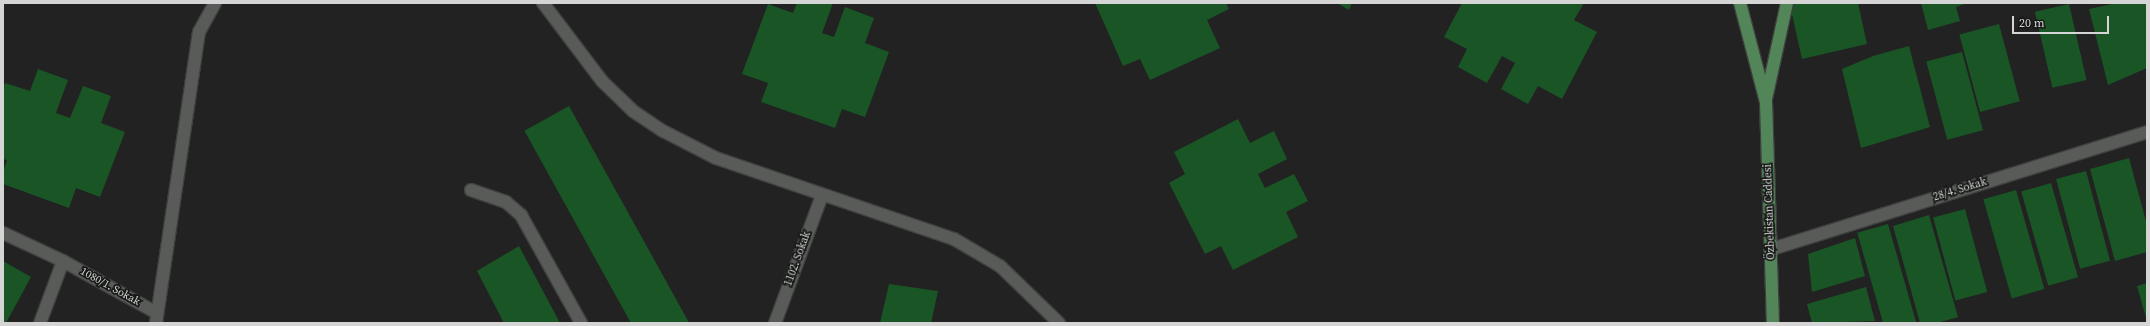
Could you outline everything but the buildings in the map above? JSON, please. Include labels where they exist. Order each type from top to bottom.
[{"type":"main road","points":[[1740,3],[1766,102]]},
{"type":"main road","points":[[1766,102],[1787,3]]},
{"type":"main road","name":"Özbekistan Caddesi","points":[[1766,102],[1772,248],[1773,323]]},
{"type":"street","points":[[157,318],[199,32],[215,3]]},
{"type":"street","points":[[543,3],[602,81],[633,111],[663,131],[716,158],[954,239],[1000,266],[1059,323]]},
{"type":"street","name":"28/4. Sokak","points":[[1772,248],[2147,132]]},
{"type":"street","points":[[471,190],[506,202],[521,215],[581,323]]},
{"type":"street","name":"1102. Sokak","points":[[775,323],[822,195]]},
{"type":"street","name":"1080/1. Sokak","points":[[3,233],[63,261],[157,318]]},
{"type":"street","points":[[40,323],[63,261]]}]
